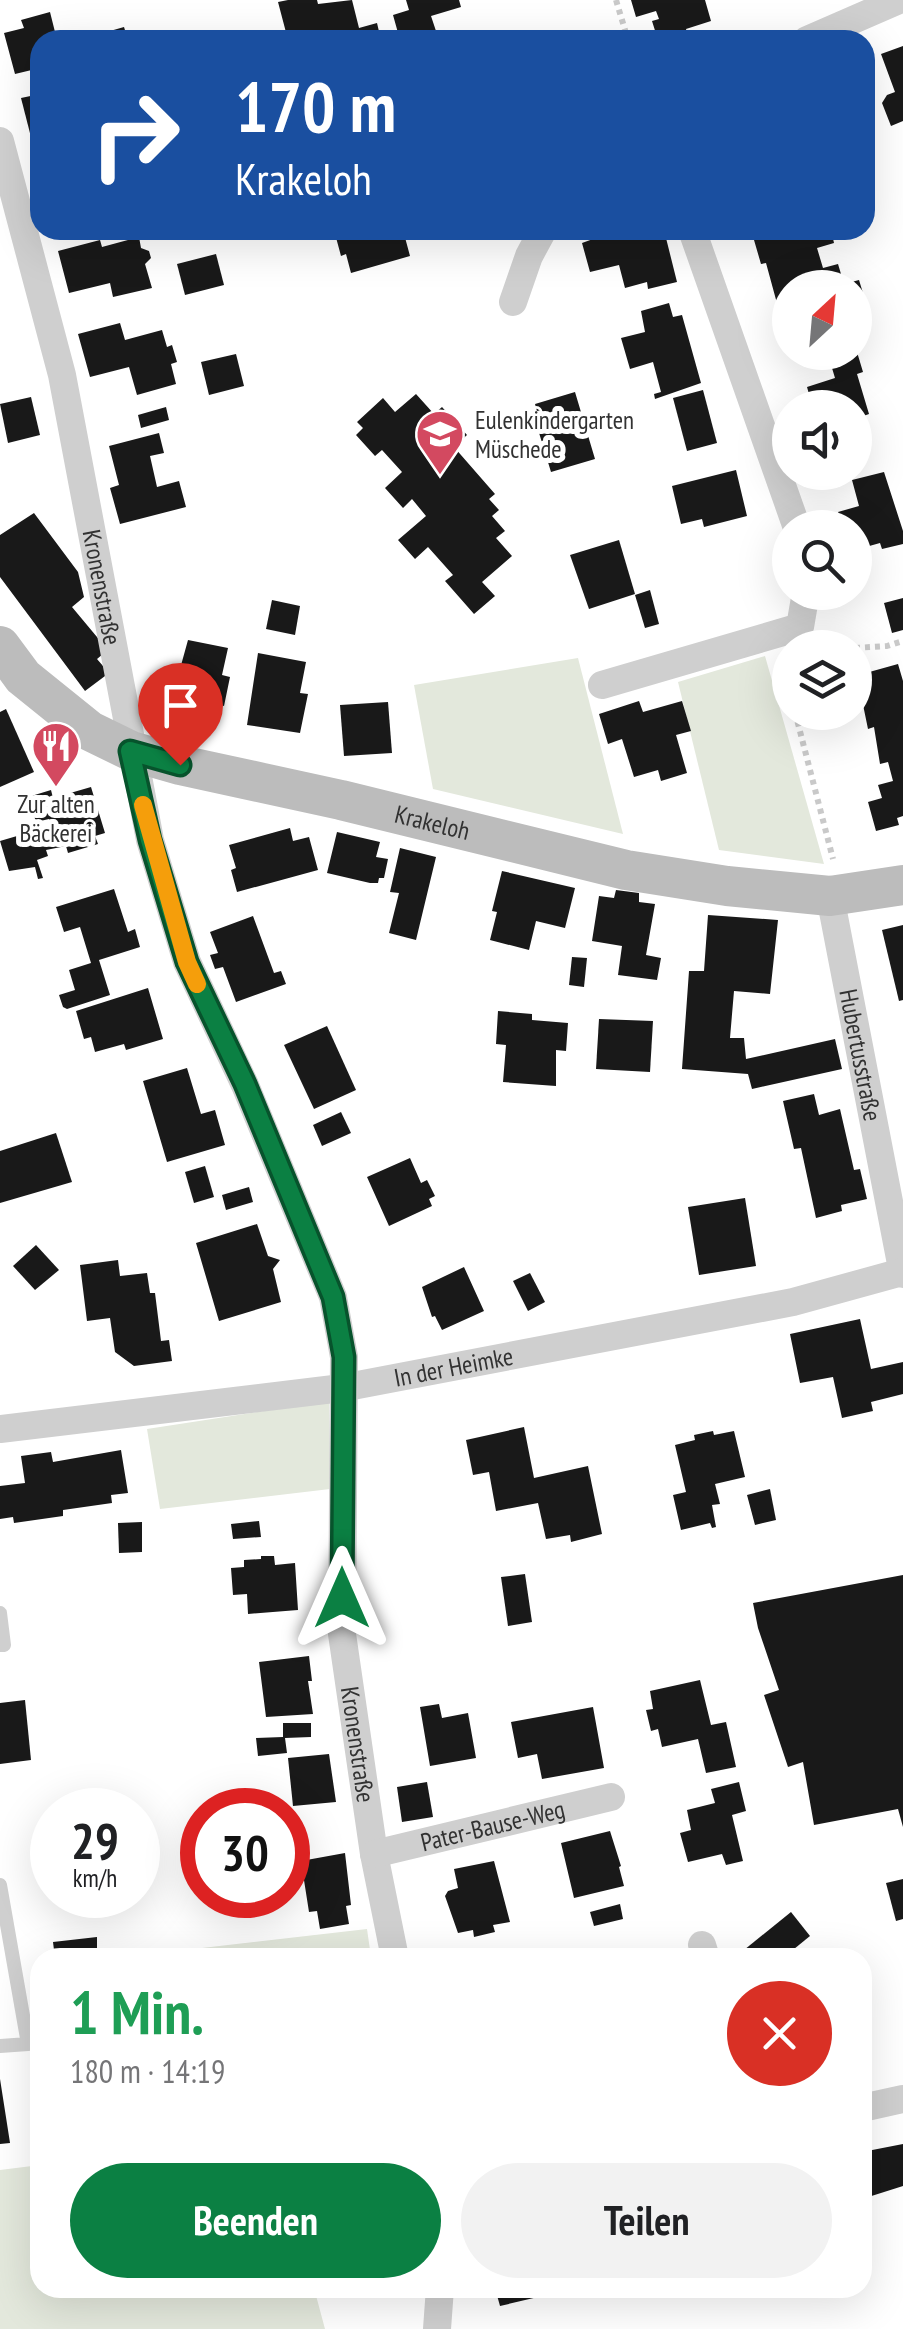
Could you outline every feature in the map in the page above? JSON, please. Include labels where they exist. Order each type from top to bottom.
[{"type":"street","points":[[830,30],[899,0]]},
{"type":"street","name":"Kronenstraße","points":[[0,141],[62,375],[130,751],[150,840],[187,962],[245,1084],[333,1297],[344,1357],[342,1634],[374,1854],[393,1948]]},
{"type":"street","points":[[513,302],[537,240]]},
{"type":"street","points":[[696,240],[791,510]]},
{"type":"street","points":[[602,685],[800,627],[803,610]]},
{"type":"street","name":"Krakeloh","points":[[0,646],[23,678],[90,731],[130,751],[626,870],[727,886],[830,896],[903,885]]},
{"type":"street","name":"Hubertusstraße","points":[[830,896],[903,1273]]},
{"type":"street","name":"In der Heimke","points":[[0,1429],[342,1388],[793,1302],[903,1273]]},
{"type":"street","name":"Pater-Bause-Weg","points":[[374,1854],[610,1797]]},
{"type":"street","points":[[872,2106],[903,2098]]},
{"type":"street","points":[[437,2329],[439,2298]]},
{"type":"lane","points":[[0,1614],[4,1645],[0,1646]]},
{"type":"lane","points":[[0,1885],[28,2044],[0,2046]]},
{"type":"path","points":[[616,0],[625,30]]},
{"type":"path","points":[[872,647],[903,641]]},
{"type":"path","points":[[800,730],[834,854],[830,896]]},
{"type":"shaded area","points":[[765,656],[772,681],[772,730],[786,730],[824,864],[719,850],[678,682]]},
{"type":"shaded area","points":[[578,658],[623,834],[433,789],[414,685]]},
{"type":"shaded area","points":[[329,1401],[330,1489],[160,1509],[147,1429]]},
{"type":"shaded area","points":[[367,1929],[370,1948],[202,1948]]},
{"type":"shaded area","points":[[30,2166],[30,2298],[317,2298],[325,2329],[0,2329],[0,2170]]},
{"type":"building","points":[[317,0],[318,4],[352,0],[359,28],[377,23],[379,30],[285,30],[278,2]]},
{"type":"building","points":[[406,0],[459,0],[461,7],[431,16],[436,30],[397,30],[393,15],[409,10]]},
{"type":"building","points":[[631,0],[705,0],[711,21],[686,30],[655,30],[652,21],[659,19],[656,11],[636,17]]},
{"type":"building","points":[[50,12],[54,30],[30,30],[30,70],[15,74],[4,33],[24,28],[21,20]]},
{"type":"building","points":[[903,46],[903,121],[891,126],[882,103],[895,92],[881,54]]},
{"type":"building","points":[[30,96],[30,133],[21,98]]},
{"type":"building","points":[[100,240],[102,247],[140,240],[141,248],[149,251],[151,258],[145,264],[152,288],[113,297],[110,283],[69,293],[58,251]]},
{"type":"building","points":[[337,240],[406,240],[410,256],[351,273],[346,254],[341,256]]},
{"type":"building","points":[[666,240],[677,282],[648,289],[647,282],[625,288],[619,265],[590,272],[582,243]]},
{"type":"building","points":[[754,240],[833,240],[817,248],[823,268],[838,264],[840,270],[772,270],[772,285],[766,263],[761,264]]},
{"type":"building","points":[[216,254],[224,285],[185,295],[177,264]]},
{"type":"building","points":[[669,303],[673,317],[682,315],[701,383],[655,399],[654,394],[661,392],[653,362],[630,369],[621,338],[645,332],[641,311]]},
{"type":"building","points":[[120,323],[125,340],[162,330],[177,362],[171,364],[176,384],[137,395],[129,367],[90,377],[78,334]]},
{"type":"building","points":[[236,354],[244,386],[209,395],[201,362]]},
{"type":"building","points":[[833,370],[862,370],[857,374],[862,390],[808,390],[807,387],[835,378]]},
{"type":"building","points":[[703,390],[717,443],[687,451],[673,398]]},
{"type":"building","points":[[575,392],[595,459],[551,472],[536,423],[540,422],[535,404]]},
{"type":"building","points":[[416,394],[434,414],[442,407],[467,435],[454,447],[495,494],[489,499],[499,510],[492,516],[505,531],[496,538],[512,556],[482,582],[495,596],[474,614],[445,581],[453,575],[428,547],[415,559],[398,540],[426,516],[412,499],[403,508],[385,488],[402,472],[382,450],[375,456],[356,435],[363,428],[357,422],[383,398],[395,412]]},
{"type":"building","points":[[31,397],[40,435],[8,443],[0,404]]},
{"type":"building","points":[[166,407],[169,420],[141,428],[138,415]]},
{"type":"building","points":[[159,433],[164,453],[150,456],[157,487],[179,481],[186,507],[120,524],[110,488],[119,485],[109,446]]},
{"type":"building","points":[[736,470],[747,516],[704,527],[702,519],[681,524],[672,486]]},
{"type":"building","points":[[884,472],[903,531],[903,544],[882,549],[880,543],[872,545],[872,510],[845,510],[859,506],[855,490],[872,490],[872,475]]},
{"type":"building","points":[[34,513],[78,572],[84,597],[72,607],[102,643],[103,654],[97,659],[109,673],[85,691],[0,577],[0,535]]},
{"type":"building","points":[[619,540],[635,594],[589,609],[570,555]]},
{"type":"building","points":[[650,590],[659,624],[645,628],[635,595]]},
{"type":"building","points":[[903,598],[903,630],[892,633],[884,603]]},
{"type":"building","points":[[272,600],[300,606],[295,635],[266,629]]},
{"type":"building","points":[[188,640],[228,648],[222,675],[230,677],[224,706],[216,704],[213,722],[170,714],[172,701],[165,700],[167,685],[175,687]]},
{"type":"building","points":[[258,653],[306,662],[300,693],[308,694],[300,733],[247,725]]},
{"type":"building","points":[[898,664],[903,681],[903,816],[897,818],[899,825],[876,831],[868,802],[882,798],[878,785],[893,781],[888,762],[880,764],[872,728],[872,671]]},
{"type":"building","points":[[639,701],[643,712],[682,701],[691,731],[676,735],[687,773],[661,781],[658,770],[634,777],[622,739],[608,744],[599,714]]},
{"type":"building","points":[[388,702],[392,753],[344,756],[340,705]]},
{"type":"building","points":[[6,709],[34,772],[0,787],[0,712]]},
{"type":"building","points":[[91,787],[105,833],[95,836],[98,844],[68,853],[66,846],[46,850],[48,856],[37,860],[43,878],[38,879],[35,867],[9,871],[0,841],[51,826],[49,819],[36,822],[28,797],[51,790],[53,798]]},
{"type":"building","points":[[290,828],[293,841],[309,837],[318,870],[237,892],[231,870],[236,868],[229,845]]},
{"type":"building","points":[[337,832],[380,842],[376,857],[388,859],[384,878],[370,883],[327,873]]},
{"type":"building","points":[[400,848],[436,857],[416,940],[389,933],[399,893],[390,892]]},
{"type":"building","points":[[502,871],[575,888],[565,928],[536,921],[529,950],[490,940]]},
{"type":"building","points":[[114,889],[128,932],[135,929],[140,947],[99,960],[110,995],[67,1009],[59,995],[75,990],[69,970],[91,963],[80,927],[64,932],[56,907]]},
{"type":"building","points":[[616,890],[639,893],[639,902],[655,904],[646,955],[661,958],[657,980],[618,975],[622,946],[592,941],[599,896],[614,898]]},
{"type":"building","points":[[708,915],[778,920],[770,994],[734,991],[730,1038],[744,1038],[746,1059],[835,1039],[842,1069],[752,1089],[748,1074],[682,1069],[689,971],[704,971]]},
{"type":"building","points":[[253,916],[274,973],[281,971],[286,984],[236,1002],[223,967],[215,969],[210,955],[218,953],[210,932]]},
{"type":"building","points":[[903,925],[903,1000],[899,1001],[882,930]]},
{"type":"building","points":[[572,957],[587,958],[584,987],[569,985]]},
{"type":"building","points":[[148,988],[163,1039],[126,1050],[124,1044],[95,1052],[91,1037],[84,1039],[76,1011]]},
{"type":"building","points":[[498,1011],[532,1014],[532,1020],[568,1023],[566,1051],[556,1050],[556,1086],[503,1082],[506,1045],[496,1044]]},
{"type":"building","points":[[599,1019],[653,1021],[650,1072],[596,1069]]},
{"type":"building","points":[[327,1026],[356,1090],[314,1109],[284,1045]]},
{"type":"building","points":[[187,1068],[201,1114],[215,1110],[225,1145],[167,1162],[143,1081]]},
{"type":"building","points":[[814,1094],[819,1115],[840,1109],[854,1170],[860,1169],[867,1199],[841,1205],[842,1211],[816,1218],[801,1148],[794,1149],[783,1101]]},
{"type":"building","points":[[341,1112],[351,1133],[322,1146],[313,1125]]},
{"type":"building","points":[[56,1133],[72,1182],[0,1203],[0,1151]]},
{"type":"building","points":[[410,1158],[421,1183],[427,1180],[435,1196],[429,1199],[432,1206],[389,1226],[367,1177]]},
{"type":"building","points":[[205,1166],[214,1197],[194,1203],[185,1172]]},
{"type":"building","points":[[249,1187],[253,1202],[226,1210],[222,1195]]},
{"type":"building","points":[[745,1198],[756,1266],[699,1275],[688,1207]]},
{"type":"building","points":[[257,1224],[268,1256],[280,1260],[273,1269],[281,1302],[219,1321],[196,1243]]},
{"type":"building","points":[[36,1245],[59,1270],[35,1290],[13,1266]]},
{"type":"building","points":[[118,1260],[120,1276],[147,1273],[150,1293],[155,1293],[161,1341],[169,1340],[172,1361],[134,1366],[115,1352],[110,1318],[87,1321],[80,1265]]},
{"type":"building","points":[[464,1267],[484,1311],[442,1330],[432,1317],[422,1287]]},
{"type":"building","points":[[530,1273],[545,1302],[528,1311],[513,1281]]},
{"type":"building","points":[[860,1319],[871,1369],[903,1362],[903,1394],[871,1402],[873,1411],[842,1418],[833,1377],[800,1383],[790,1334]]},
{"type":"building","points":[[524,1427],[534,1478],[588,1466],[602,1534],[571,1542],[570,1535],[546,1539],[538,1503],[496,1511],[489,1472],[473,1475],[466,1440]]},
{"type":"building","points":[[713,1431],[714,1435],[734,1431],[745,1477],[715,1484],[720,1504],[712,1505],[716,1527],[712,1528],[710,1523],[681,1530],[673,1495],[686,1492],[675,1445]]},
{"type":"building","points":[[121,1450],[128,1493],[111,1495],[112,1503],[14,1523],[13,1517],[0,1519],[0,1486],[25,1483],[21,1456],[51,1452],[53,1462]]},
{"type":"building","points":[[770,1489],[776,1520],[755,1525],[747,1495]]},
{"type":"building","points":[[259,1521],[261,1537],[233,1539],[231,1524]]},
{"type":"building","points":[[142,1522],[142,1552],[119,1553],[118,1523]]},
{"type":"building","points":[[274,1556],[275,1565],[295,1563],[298,1610],[248,1614],[247,1594],[233,1595],[231,1568],[244,1567],[244,1560]]},
{"type":"building","points":[[525,1574],[532,1622],[508,1626],[501,1577]]},
{"type":"building","points":[[903,1575],[903,1827],[898,1809],[814,1825],[803,1762],[788,1767],[764,1695],[779,1690],[753,1603]]},
{"type":"building","points":[[309,1656],[313,1714],[266,1717],[259,1662]]},
{"type":"building","points":[[700,1680],[711,1725],[726,1722],[736,1767],[706,1773],[698,1739],[662,1747],[658,1729],[651,1731],[646,1710],[653,1709],[650,1691]]},
{"type":"building","points":[[25,1700],[31,1760],[0,1764],[0,1703]]},
{"type":"building","points":[[439,1704],[442,1718],[468,1713],[476,1758],[430,1766],[420,1707]]},
{"type":"building","points":[[593,1707],[604,1768],[542,1779],[537,1754],[518,1758],[511,1722]]},
{"type":"building","points":[[283,1723],[311,1723],[311,1737],[285,1738],[287,1753],[258,1756],[256,1738],[283,1737]]},
{"type":"building","points":[[329,1754],[336,1802],[310,1804],[310,1788],[291,1788],[288,1758]]},
{"type":"building","points":[[427,1782],[433,1817],[402,1822],[397,1787]]},
{"type":"building","points":[[739,1782],[746,1811],[732,1815],[743,1861],[726,1865],[722,1854],[688,1862],[680,1833],[691,1830],[687,1810],[715,1803],[711,1789]]},
{"type":"building","points":[[610,1831],[624,1886],[574,1898],[561,1843]]},
{"type":"building","points":[[345,1853],[351,1905],[346,1906],[349,1924],[320,1929],[317,1911],[310,1912],[310,1859]]},
{"type":"building","points":[[494,1861],[510,1922],[493,1925],[495,1932],[474,1937],[473,1930],[458,1933],[445,1896],[458,1888],[454,1869]]},
{"type":"building","points":[[903,1879],[903,1919],[896,1921],[886,1883]]},
{"type":"building","points":[[620,1904],[623,1919],[594,1926],[590,1912]]},
{"type":"building","points":[[791,1912],[810,1936],[795,1948],[746,1948]]},
{"type":"building","points":[[97,1937],[97,1948],[54,1948],[53,1942]]},
{"type":"building","points":[[0,2079],[10,2143],[0,2144]]},
{"type":"building","points":[[903,2144],[903,2186],[872,2196],[872,2150]]},
{"type":"building","points":[[498,2298],[534,2298],[500,2306]]},
{"type":"slow traffic","points":[[143,805],[150,840],[197,984]]},
{"type":"place","name":"Eulenkindergarten Müschede","points":[[440,476]]},
{"type":"place","name":"Zur alten Bäckerei","points":[[56,788]]},
{"type":"route","points":[[180,765],[130,751],[150,840],[187,962],[245,1084],[333,1297],[344,1357],[342,1598]]}]
